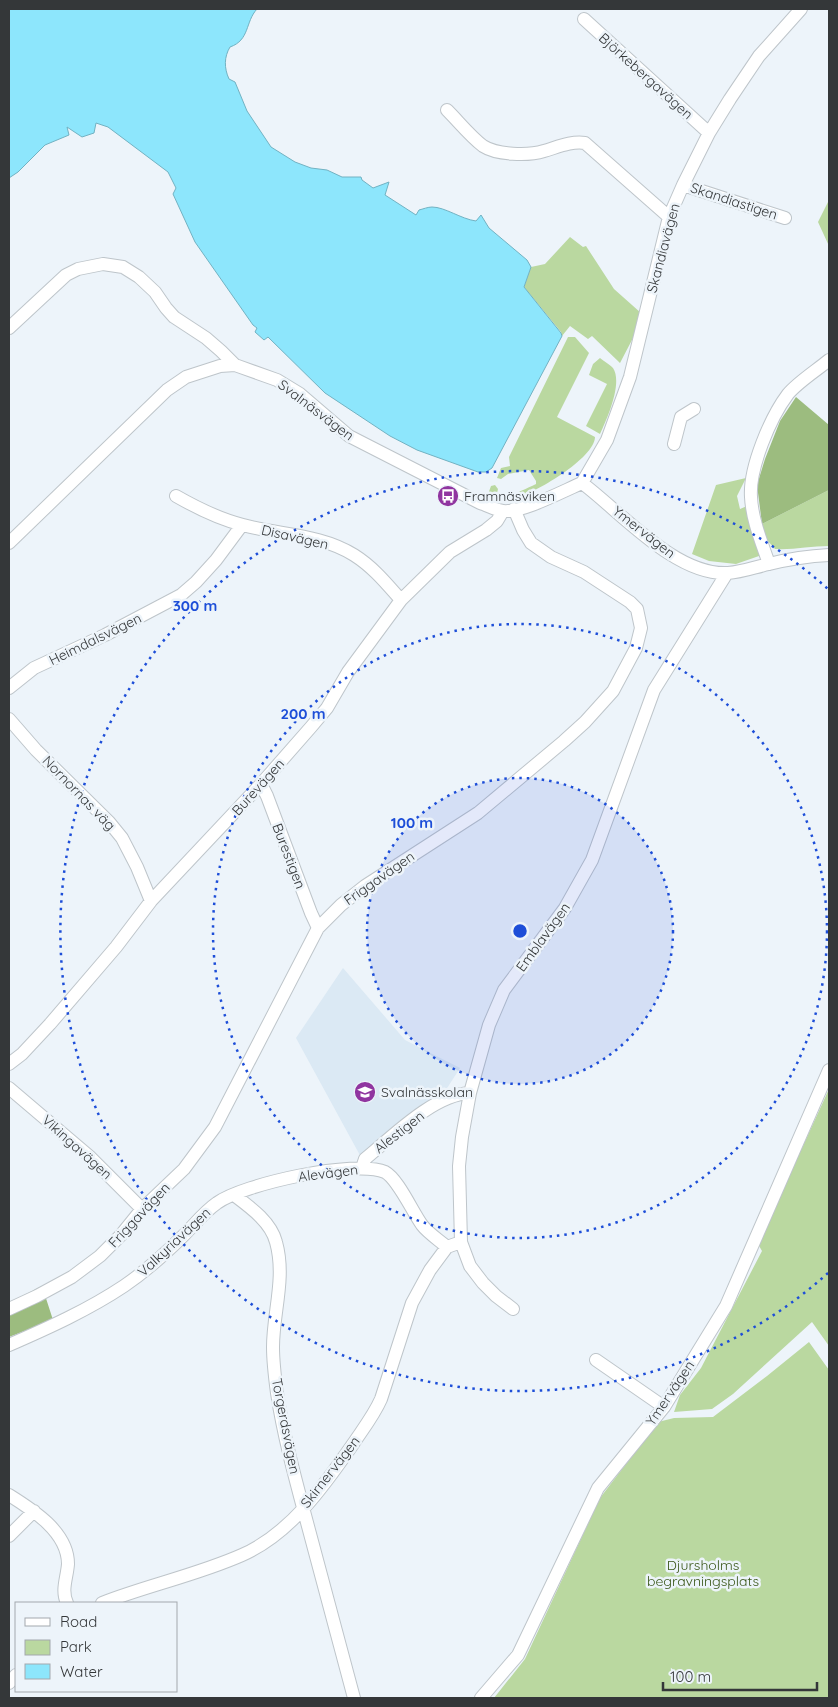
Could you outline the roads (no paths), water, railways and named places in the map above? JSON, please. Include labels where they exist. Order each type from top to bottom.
[{"type":"street","name":"Skandiavägen","points":[[582,483],[603,447],[630,377],[669,217],[683,185],[709,133],[730,99],[760,56],[801,9]]},
{"type":"street","name":"Björkebergavägen","points":[[584,19],[709,133]]},
{"type":"street","points":[[448,110],[485,147],[502,152],[524,154],[540,152],[575,142],[585,143],[669,217]]},
{"type":"street","name":"Skandiastigen","points":[[683,185],[785,218]]},
{"type":"street","points":[[9,328],[66,275],[78,269],[103,264],[123,267],[139,277],[155,292],[174,317],[206,338],[234,365]]},
{"type":"street","points":[[769,564],[756,523],[751,498],[752,476],[772,419],[789,393],[829,360]]},
{"type":"street","name":"Svalnäsvägen","points":[[9,544],[167,390],[186,377],[204,370],[234,365],[278,380],[300,394],[349,436],[372,449],[474,501],[509,510]]},
{"type":"street","points":[[674,444],[682,417],[694,409]]},
{"type":"street","points":[[509,510],[525,507],[582,483]]},
{"type":"street","name":"Ymervägen","points":[[582,483],[671,554],[697,568],[727,573],[745,571],[769,564],[813,556],[829,556]]},
{"type":"street","name":"Disavägen","points":[[176,496],[202,510],[242,525],[297,535],[336,546],[353,554],[372,567],[401,600]]},
{"type":"street","name":"Burevägen","points":[[9,1064],[22,1054],[50,1024],[116,947],[151,901],[261,784],[327,708],[348,672],[401,600],[450,552],[486,530],[509,510]]},
{"type":"street","name":"Friggavägen","points":[[9,1309],[38,1296],[72,1277],[100,1256],[121,1235],[142,1209],[184,1169],[215,1127],[318,928],[341,904],[365,886],[478,813],[564,741],[585,722],[613,691],[636,648],[641,628],[638,609],[591,576],[551,557],[531,543],[509,510]]},
{"type":"street","name":"Heimdalsvägen","points":[[9,688],[34,668],[105,635],[181,595],[216,560],[242,525]]},
{"type":"street","name":"Emblavägen","points":[[513,1309],[483,1284],[470,1266],[461,1242],[458,1166],[470,1093],[490,1025],[504,990],[566,908],[592,860],[654,690],[727,573]]},
{"type":"street","name":"Nornornas väg","points":[[9,719],[36,750],[109,822],[122,838],[151,901]]},
{"type":"street","name":"Burestigen","points":[[261,784],[318,928]]},
{"type":"street","name":"Ymervägen","points":[[481,1698],[518,1655],[598,1488],[664,1407],[726,1306],[829,1070]]},
{"type":"street","name":"Vikingavägen","points":[[9,1088],[89,1156],[142,1209]]},
{"type":"street","name":"Alestigen","points":[[362,1168],[365,1159],[423,1112],[447,1098],[460,1093],[470,1093]]},
{"type":"street","name":"Alevägen","points":[[234,1195],[281,1179],[362,1168],[386,1172],[394,1179],[423,1227],[447,1247]]},
{"type":"street","name":"Valkyriavägen","points":[[9,1345],[85,1310],[124,1286],[153,1265],[199,1218],[218,1202],[234,1195]]},
{"type":"street","name":"Torgerdsvägen","points":[[234,1195],[264,1221],[275,1239],[280,1257],[280,1283],[273,1347],[278,1394],[288,1447],[303,1508],[354,1698]]},
{"type":"street","points":[[447,1247],[461,1242]]},
{"type":"street","name":"Skirnervägen","points":[[105,1602],[244,1555],[271,1539],[303,1508],[333,1473],[376,1410],[412,1303],[430,1270],[447,1247]]},
{"type":"street","points":[[596,1360],[664,1407]]},
{"type":"street","points":[[9,1495],[34,1511],[60,1538],[66,1552],[68,1564],[64,1596],[66,1602]]},
{"type":"street","points":[[9,1536],[34,1511]]},
{"type":"water","points":[[9,9],[257,9],[241,40],[230,47],[226,59],[226,71],[229,79],[235,82],[247,111],[271,147],[295,162],[311,168],[327,170],[342,177],[361,177],[362,180],[373,188],[389,182],[385,195],[416,215],[419,210],[432,207],[476,221],[481,215],[489,228],[527,260],[531,267],[524,287],[562,336],[492,468],[486,472],[478,472],[417,450],[390,436],[325,393],[268,337],[264,340],[255,332],[257,328],[195,242],[173,194],[176,188],[168,172],[108,127],[96,123],[94,133],[82,137],[67,127],[69,135],[45,145],[18,172],[9,178]]},
{"type":"place","name":"Framnäsviken","points":[[448,496]]},
{"type":"place","name":"Svalnässkolan","points":[[365,1092]]},
{"type":"park label","name":"Djursholms begravningsplats","points":[[703,1574]]}]
